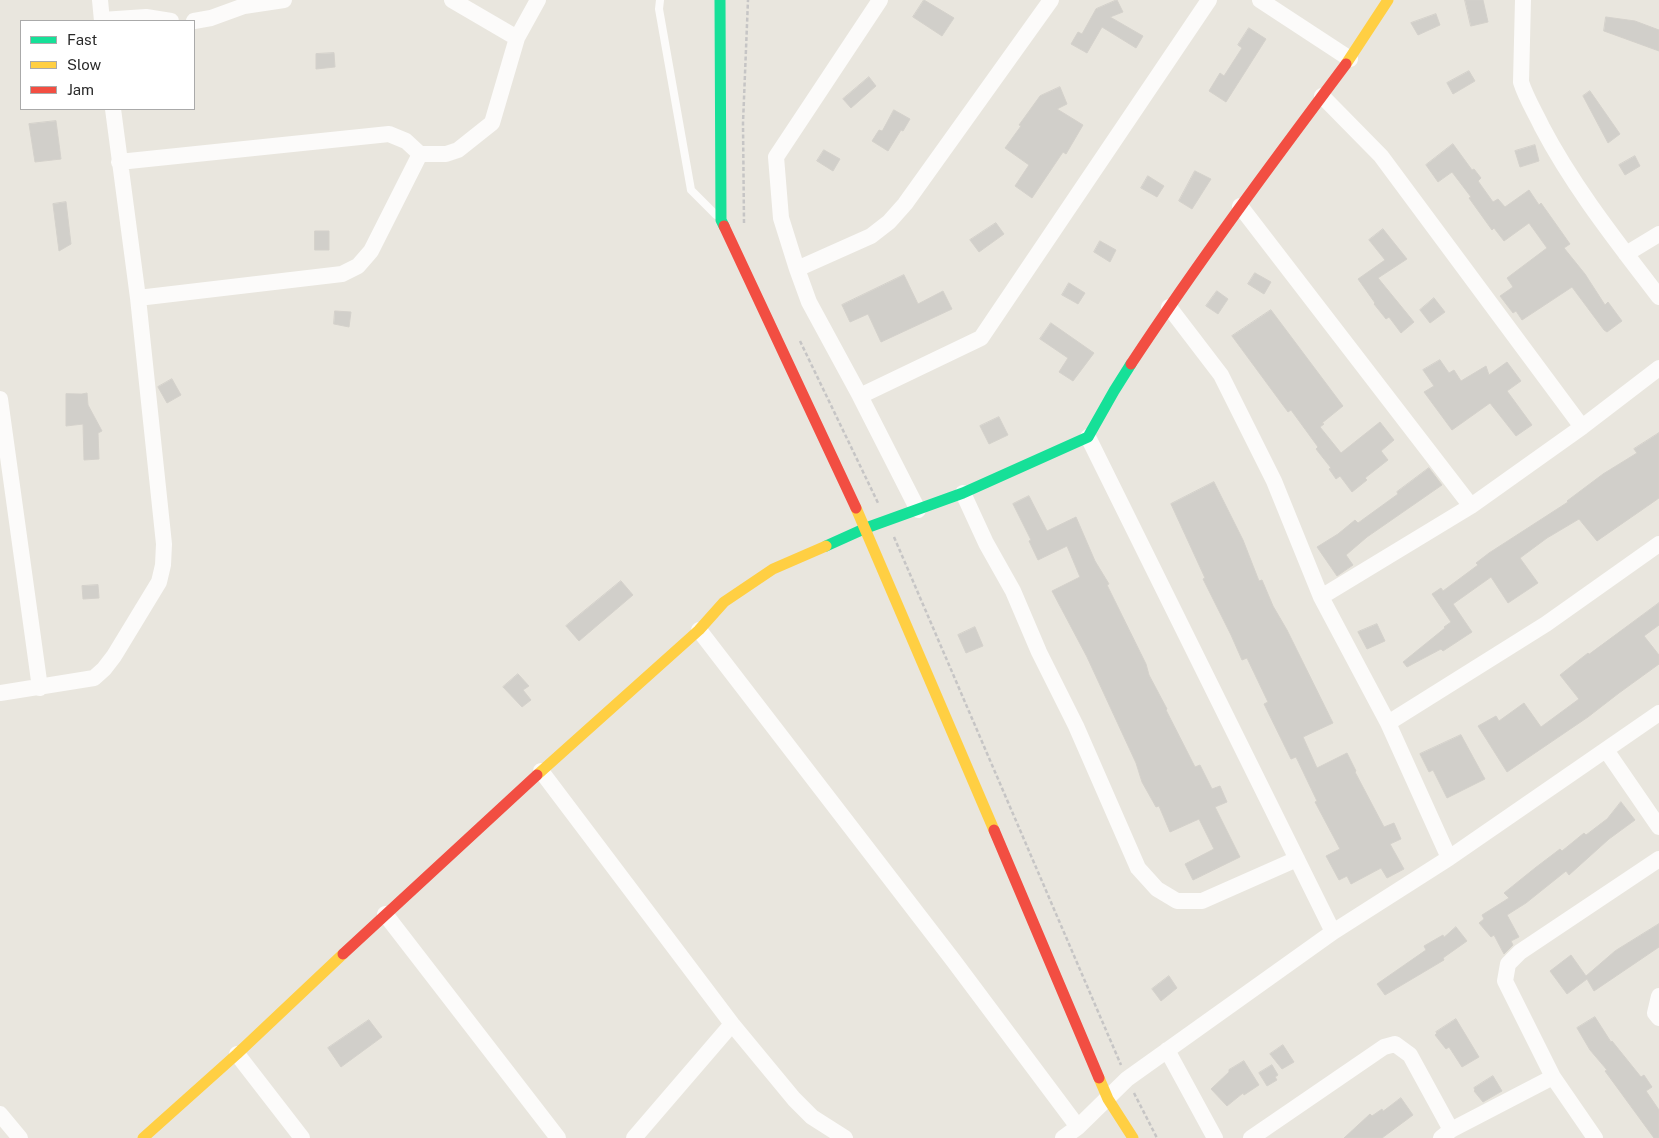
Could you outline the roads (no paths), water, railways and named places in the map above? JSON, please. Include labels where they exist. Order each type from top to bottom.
[{"type":"street","points":[[100,0],[102,20]]},
{"type":"street","points":[[195,21],[210,18],[244,6],[284,0]]},
{"type":"street","points":[[452,0],[516,38]]},
{"type":"street","points":[[119,162],[388,134],[406,141],[420,154],[446,154],[458,150],[492,123],[516,38],[538,0]]},
{"type":"street","points":[[720,0],[721,220],[866,528],[1108,1099],[1133,1138]]},
{"type":"street","points":[[880,0],[776,157],[781,218],[809,302],[860,396],[918,510]]},
{"type":"street","points":[[797,269],[871,236],[889,222],[905,204],[1051,0]]},
{"type":"street","points":[[860,396],[981,338],[1210,0]]},
{"type":"street","points":[[1260,0],[1350,59]]},
{"type":"street","points":[[143,1138],[237,1054],[385,914],[541,771],[699,630],[724,602],[774,570],[866,528],[963,493],[1088,437],[1114,391],[1169,308],[1240,206],[1350,59],[1388,0]]},
{"type":"street","points":[[1523,0],[1521,82],[1525,94],[1559,158],[1626,254],[1659,297]]},
{"type":"street","points":[[113,20],[146,17],[165,20]]},
{"type":"street","points":[[1322,96],[1381,156],[1582,428]]},
{"type":"street","points":[[0,693],[94,678],[114,656],[159,582],[163,565],[164,544],[138,298],[112,110]]},
{"type":"street","points":[[138,298],[342,274],[358,266],[371,251],[420,154]]},
{"type":"street","points":[[1240,206],[1471,506]]},
{"type":"street","points":[[1626,254],[1659,234]]},
{"type":"street","points":[[1169,308],[1221,375],[1274,481],[1321,597],[1388,723],[1449,858]]},
{"type":"street","points":[[1321,597],[1471,506],[1582,428],[1659,368]]},
{"type":"street","points":[[0,399],[40,688]]},
{"type":"street","points":[[1088,437],[1333,932]]},
{"type":"street","points":[[963,493],[1076,726],[1138,868],[1144,875],[1157,889],[1176,901],[1202,901],[1297,860]]},
{"type":"street","points":[[1388,723],[1546,624],[1659,544]]},
{"type":"street","points":[[699,630],[953,960],[1078,1127]]},
{"type":"street","points":[[1063,1138],[1078,1127],[1127,1079],[1167,1050],[1333,932],[1449,858],[1659,713]]},
{"type":"street","points":[[1606,750],[1659,827]]},
{"type":"street","points":[[541,771],[732,1024],[794,1099],[812,1117],[845,1138]]},
{"type":"street","points":[[1595,1138],[1553,1077],[1505,981],[1508,964],[1520,952],[1659,859]]},
{"type":"street","points":[[385,914],[558,1138]]},
{"type":"street","points":[[1659,996],[1656,1013],[1659,1018]]},
{"type":"street","points":[[634,1138],[732,1024]]},
{"type":"street","points":[[1251,1138],[1384,1047],[1395,1044],[1410,1055],[1446,1134],[1553,1077]]},
{"type":"street","points":[[1167,1050],[1215,1138]]},
{"type":"street","points":[[237,1054],[302,1138]]},
{"type":"street","points":[[0,1114],[20,1138]]},
{"type":"lane","points":[[660,0],[659,9],[691,190],[721,220]]}]
